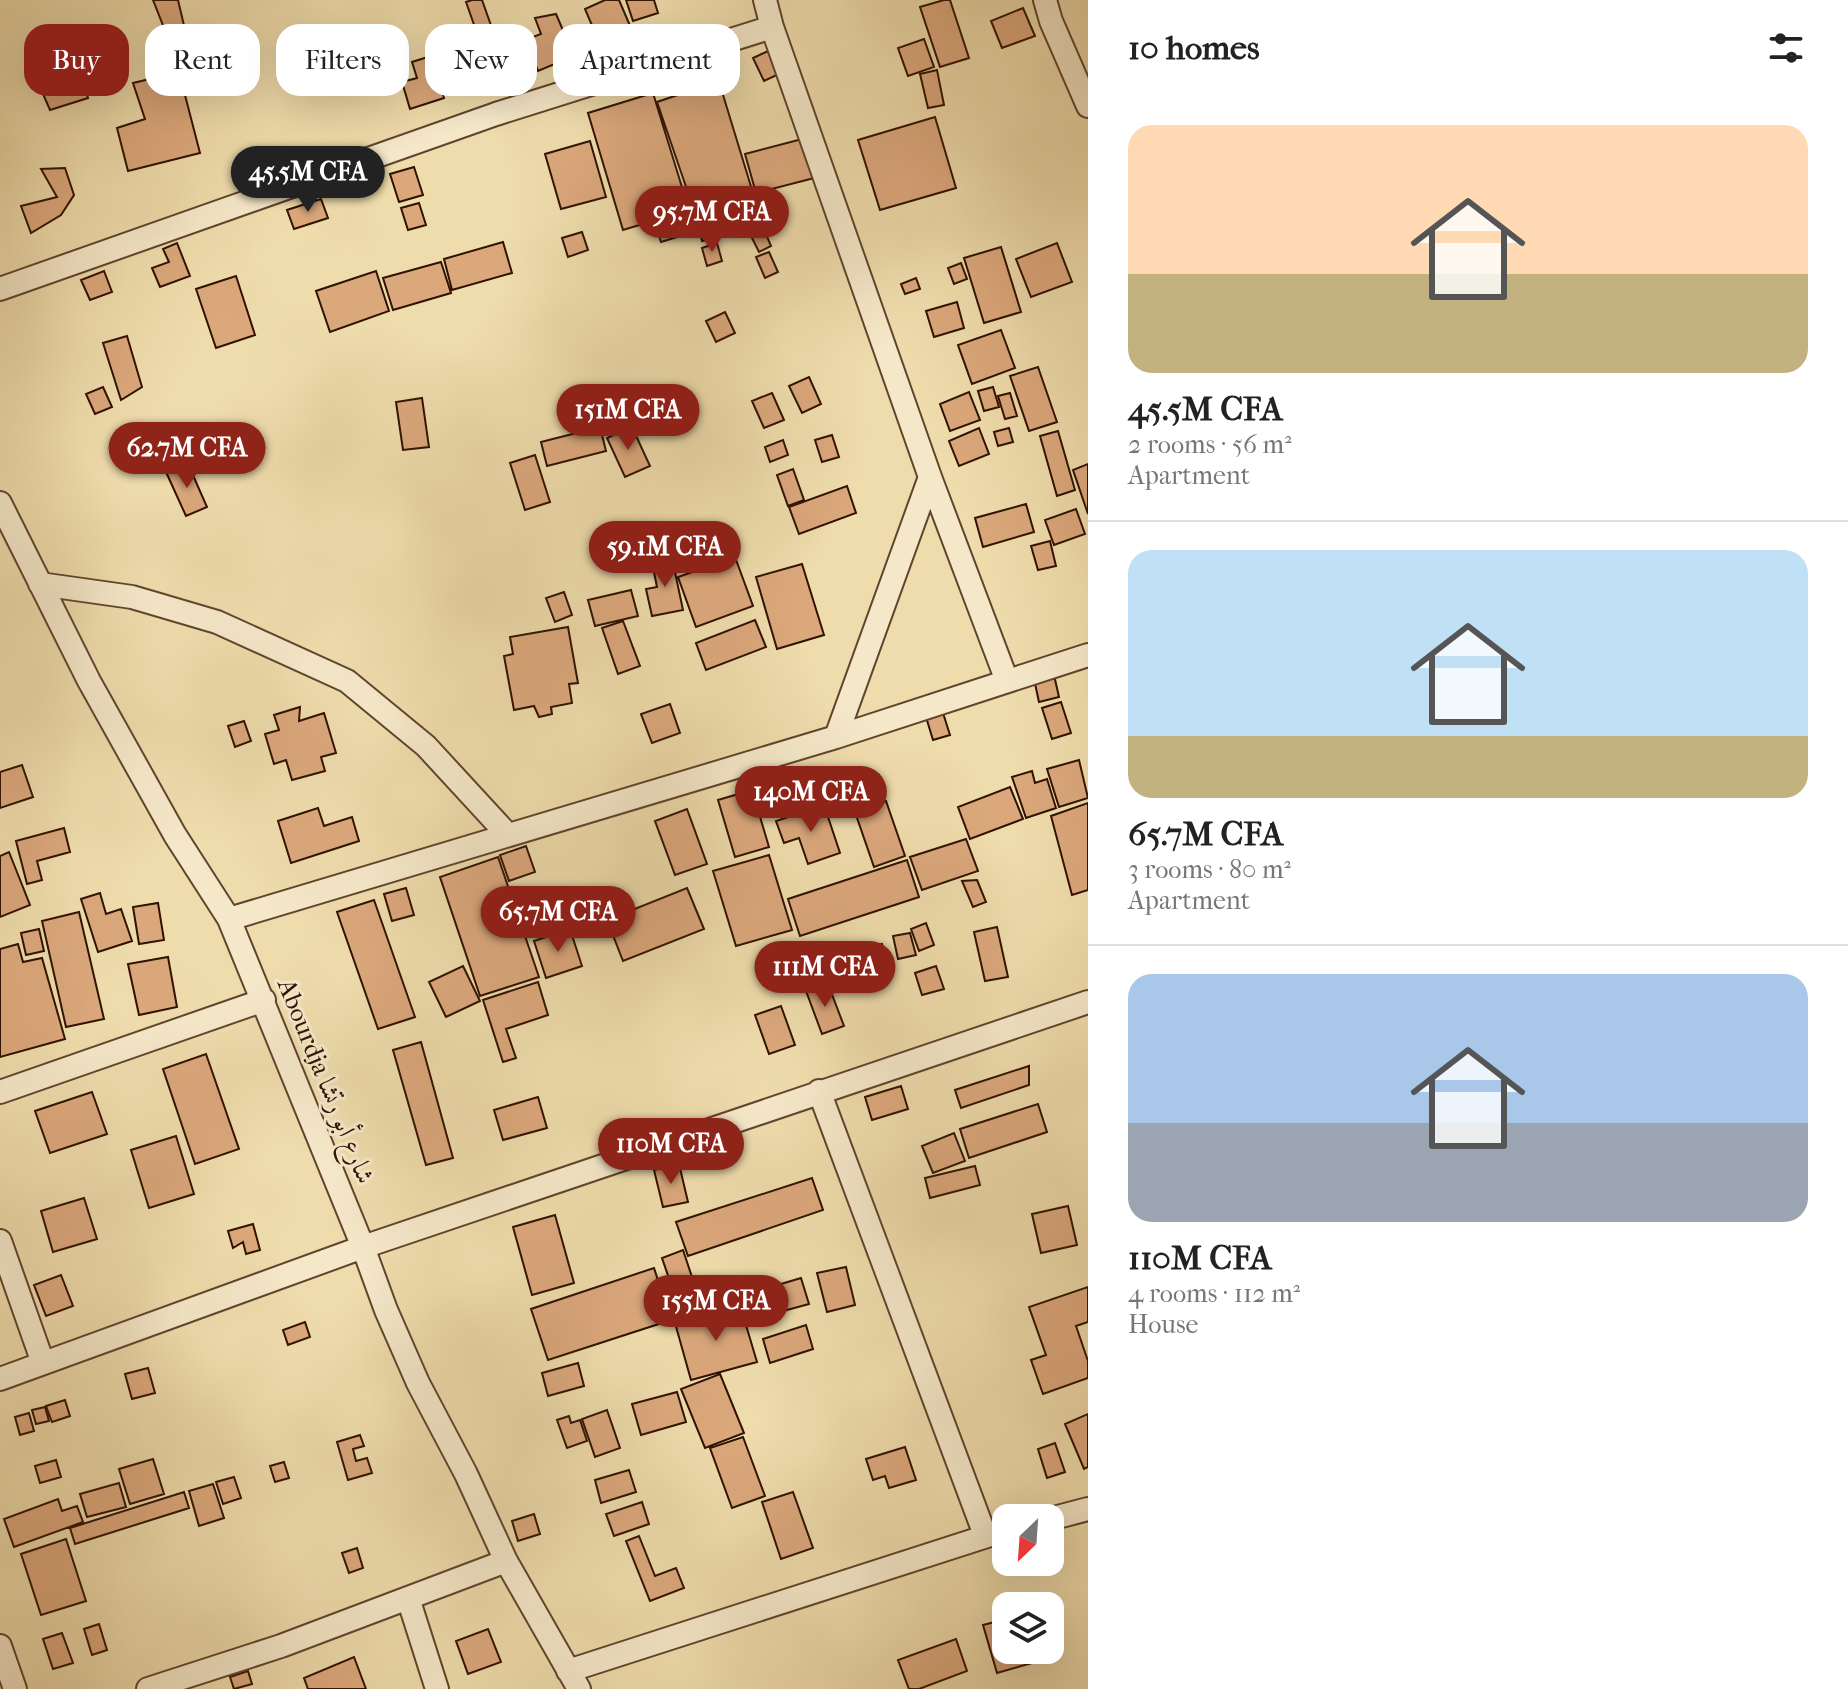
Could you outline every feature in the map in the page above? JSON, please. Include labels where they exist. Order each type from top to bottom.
[{"type":"street","points":[[765,0],[930,477],[1007,681]]},
{"type":"street","points":[[1045,0],[1088,106]]},
{"type":"street","points":[[0,289],[496,114],[772,27]]},
{"type":"street","points":[[836,737],[930,477]]},
{"type":"street","name":"Abourdja شارع أبو رتشا","points":[[0,503],[89,681],[175,835],[229,919],[418,1383],[466,1474],[506,1561],[573,1680]]},
{"type":"street","points":[[40,584],[132,597],[217,622],[347,681],[426,746],[507,834]]},
{"type":"street","points":[[229,919],[836,737],[1088,655]]},
{"type":"street","points":[[0,1092],[264,1000]]},
{"type":"street","points":[[0,1379],[363,1247],[1088,1002]]},
{"type":"street","points":[[819,1091],[992,1523]]},
{"type":"street","points":[[0,1241],[43,1363]]},
{"type":"street","points":[[1064,1515],[1088,1509]]},
{"type":"street","points":[[573,1680],[992,1534]]},
{"type":"street","points":[[148,1689],[281,1646],[506,1561]]},
{"type":"street","points":[[408,1598],[437,1689]]},
{"type":"street","points":[[0,1646],[15,1689]]},
{"type":"building","points":[[153,0],[178,0],[184,24],[162,24]]},
{"type":"building","points":[[482,0],[491,24],[474,24],[466,2]]},
{"type":"building","points":[[605,0],[619,0],[629,24],[591,24],[585,9]]},
{"type":"building","points":[[626,0],[654,0],[658,13],[633,21]]},
{"type":"building","points":[[950,0],[969,58],[940,67],[920,7]]},
{"type":"building","points":[[1023,8],[1035,36],[1002,48],[991,21]]},
{"type":"building","points":[[556,14],[560,24],[553,24],[553,65],[538,71],[537,36],[541,34],[535,18]]},
{"type":"building","points":[[924,39],[934,67],[908,76],[898,48]]},
{"type":"building","points":[[768,51],[779,74],[764,81],[753,58]]},
{"type":"building","points":[[425,58],[425,96],[444,98],[410,109],[406,96],[409,96],[409,80],[417,78],[412,62]]},
{"type":"building","points":[[937,70],[944,105],[928,108],[920,74]]},
{"type":"building","points":[[145,80],[145,96],[185,96],[200,153],[128,171],[117,128],[145,119],[133,83]]},
{"type":"building","points":[[44,96],[87,96],[88,98],[50,110]]},
{"type":"building","points":[[643,96],[654,96],[689,210],[623,230],[588,113]]},
{"type":"building","points":[[675,96],[723,96],[753,193],[695,213],[657,102]]},
{"type":"building","points":[[935,117],[956,188],[880,210],[858,140]]},
{"type":"building","points":[[806,138],[818,177],[756,193],[745,154]]},
{"type":"building","points":[[590,141],[606,197],[561,209],[545,154]]},
{"type":"building","points":[[414,167],[423,195],[399,202],[390,174]]},
{"type":"building","points":[[65,168],[74,195],[61,215],[31,233],[21,206],[57,197],[41,169]]},
{"type":"building","points":[[321,199],[328,218],[294,229],[287,210]]},
{"type":"building","points":[[419,203],[426,225],[408,230],[401,208]]},
{"type":"building","points":[[724,208],[731,235],[702,241],[696,215]]},
{"type":"building","points":[[692,215],[697,231],[661,242],[656,226]]},
{"type":"building","points":[[582,232],[588,250],[568,257],[562,238]]},
{"type":"building","points":[[765,232],[771,246],[759,252],[752,238]]},
{"type":"building","points":[[503,242],[512,273],[452,290],[444,259]]},
{"type":"building","points":[[177,243],[190,276],[160,287],[152,268],[169,262],[163,249]]},
{"type":"building","points":[[717,243],[722,261],[707,266],[702,248]]},
{"type":"building","points":[[1057,243],[1072,282],[1031,297],[1016,259]]},
{"type":"building","points":[[1001,247],[1021,312],[984,323],[964,258]]},
{"type":"building","points":[[769,252],[778,272],[765,278],[756,257]]},
{"type":"building","points":[[441,262],[451,293],[393,310],[383,278]]},
{"type":"building","points":[[961,263],[967,279],[954,284],[948,268]]},
{"type":"building","points":[[104,271],[112,292],[90,300],[81,280]]},
{"type":"building","points":[[376,271],[389,311],[330,332],[316,291]]},
{"type":"building","points":[[236,276],[255,335],[216,348],[196,289]]},
{"type":"building","points":[[916,278],[920,289],[905,294],[901,284]]},
{"type":"building","points":[[957,302],[964,328],[934,337],[926,311]]},
{"type":"building","points":[[725,312],[735,333],[716,342],[706,321]]},
{"type":"building","points":[[1001,330],[1015,368],[972,384],[958,345]]},
{"type":"building","points":[[127,336],[142,387],[121,400],[103,343]]},
{"type":"building","points":[[1038,367],[1057,422],[1029,431],[1010,376]]},
{"type":"building","points":[[809,377],[821,404],[802,413],[789,386]]},
{"type":"building","points":[[103,387],[112,407],[95,414],[86,394]]},
{"type":"building","points":[[993,387],[999,407],[984,411],[978,391]]},
{"type":"building","points":[[969,392],[980,420],[950,431],[940,404]]},
{"type":"building","points":[[772,393],[784,420],[764,428],[752,401]]},
{"type":"building","points":[[1010,393],[1017,416],[1005,419],[998,396]]},
{"type":"building","points":[[422,398],[429,447],[403,450],[396,402]]},
{"type":"building","points":[[600,427],[606,451],[547,466],[541,442]]},
{"type":"building","points":[[632,427],[650,466],[625,477],[607,438]]},
{"type":"building","points":[[979,428],[989,454],[959,466],[949,441]]},
{"type":"building","points":[[1009,428],[1013,442],[998,446],[994,432]]},
{"type":"building","points":[[1058,431],[1075,490],[1057,496],[1040,436]]},
{"type":"building","points":[[832,435],[839,457],[822,462],[815,440]]},
{"type":"building","points":[[783,440],[788,455],[770,462],[765,447]]},
{"type":"building","points":[[535,455],[550,502],[525,510],[510,463]]},
{"type":"building","points":[[188,464],[207,507],[186,516],[166,472]]},
{"type":"building","points":[[1088,464],[1088,514],[1073,470]]},
{"type":"building","points":[[793,469],[804,500],[788,506],[777,475]]},
{"type":"building","points":[[847,486],[856,513],[799,534],[789,507]]},
{"type":"building","points":[[1026,504],[1034,532],[983,547],[975,518]]},
{"type":"building","points":[[1076,509],[1085,534],[1054,545],[1045,520]]},
{"type":"building","points":[[1050,541],[1056,566],[1038,570],[1031,546]]},
{"type":"building","points":[[735,557],[753,606],[696,627],[678,577]]},
{"type":"building","points":[[672,558],[683,610],[652,616],[646,589],[657,587],[652,562]]},
{"type":"building","points":[[802,564],[824,635],[777,649],[756,577]]},
{"type":"building","points":[[631,590],[638,616],[595,626],[588,600]]},
{"type":"building","points":[[564,592],[572,615],[555,622],[546,598]]},
{"type":"building","points":[[755,620],[766,647],[706,670],[696,643]]},
{"type":"building","points":[[623,621],[640,666],[618,674],[602,628]]},
{"type":"building","points":[[568,627],[578,683],[569,684],[572,703],[551,707],[552,714],[539,717],[534,706],[514,710],[504,656],[513,654],[510,637]]},
{"type":"building","points":[[1054,675],[1059,697],[1039,702],[1034,679]]},
{"type":"building","points":[[1061,702],[1071,733],[1052,739],[1042,708]]},
{"type":"building","points":[[670,704],[680,733],[652,743],[641,714]]},
{"type":"building","points":[[300,707],[299,721],[324,713],[336,753],[321,757],[325,771],[292,780],[286,760],[274,764],[265,734],[279,730],[274,715]]},
{"type":"building","points":[[943,713],[950,735],[933,740],[926,717]]},
{"type":"building","points":[[244,721],[251,741],[235,747],[228,726]]},
{"type":"building","points":[[1079,760],[1088,798],[1059,807],[1047,769]]},
{"type":"building","points":[[22,765],[33,797],[0,808],[0,772]]},
{"type":"building","points":[[1032,771],[1035,783],[1047,779],[1056,808],[1026,818],[1012,777]]},
{"type":"building","points":[[1010,787],[1023,819],[970,839],[958,807]]},
{"type":"building","points":[[752,790],[769,847],[735,857],[718,800]]},
{"type":"building","points":[[886,801],[905,856],[874,867],[855,812]]},
{"type":"building","points":[[1088,803],[1088,890],[1072,895],[1051,816]]},
{"type":"building","points":[[824,805],[840,853],[808,864],[799,838],[784,843],[776,821]]},
{"type":"building","points":[[318,808],[324,826],[352,817],[359,841],[291,863],[278,821]]},
{"type":"building","points":[[687,809],[707,864],[675,875],[655,821]]},
{"type":"building","points":[[64,828],[70,852],[37,861],[42,880],[27,884],[16,841]]},
{"type":"building","points":[[966,839],[978,871],[922,890],[910,857]]},
{"type":"building","points":[[526,846],[535,872],[509,881],[500,855]]},
{"type":"building","points":[[9,852],[30,905],[0,917],[0,856]]},
{"type":"building","points":[[769,855],[792,930],[736,946],[713,871]]},
{"type":"building","points":[[498,857],[539,977],[480,996],[440,877]]},
{"type":"building","points":[[907,860],[919,897],[800,936],[788,899]]},
{"type":"building","points":[[977,880],[986,902],[973,907],[962,881]]},
{"type":"building","points":[[406,888],[414,915],[392,921],[384,894]]},
{"type":"building","points":[[687,888],[704,929],[623,961],[607,920]]},
{"type":"building","points":[[100,893],[106,914],[121,909],[132,941],[98,952],[81,899]]},
{"type":"building","points":[[374,900],[415,1017],[378,1029],[337,912]]},
{"type":"building","points":[[158,903],[164,940],[139,944],[133,907]]},
{"type":"building","points":[[79,912],[104,1019],[66,1027],[42,921]]},
{"type":"building","points":[[926,923],[934,945],[919,951],[911,929]]},
{"type":"building","points":[[997,927],[1008,977],[985,981],[974,932]]},
{"type":"building","points":[[39,929],[44,951],[26,955],[21,933]]},
{"type":"building","points":[[570,929],[582,966],[546,978],[534,941]]},
{"type":"building","points":[[910,933],[916,955],[898,959],[893,936]]},
{"type":"building","points":[[18,944],[23,962],[42,958],[65,1039],[0,1057],[0,949]]},
{"type":"building","points":[[882,944],[888,964],[869,969],[863,949]]},
{"type":"building","points":[[856,949],[862,972],[855,974],[849,952]]},
{"type":"building","points":[[168,957],[177,1007],[139,1015],[128,964]]},
{"type":"building","points":[[463,966],[480,1001],[446,1017],[429,982]]},
{"type":"building","points":[[936,966],[944,989],[922,995],[915,973]]},
{"type":"building","points":[[538,982],[548,1015],[506,1029],[516,1058],[503,1062],[483,1000]]},
{"type":"building","points":[[828,984],[844,1026],[822,1034],[806,991]]},
{"type":"building","points":[[781,1006],[795,1045],[769,1054],[755,1015]]},
{"type":"building","points":[[421,1042],[453,1158],[426,1165],[393,1050]]},
{"type":"building","points":[[206,1054],[239,1149],[195,1164],[163,1069]]},
{"type":"building","points":[[1029,1066],[1029,1085],[961,1108],[955,1090]]},
{"type":"building","points":[[901,1086],[908,1109],[872,1120],[865,1097]]},
{"type":"building","points":[[92,1092],[107,1134],[50,1153],[35,1111]]},
{"type":"building","points":[[538,1097],[547,1128],[503,1140],[494,1110]]},
{"type":"building","points":[[1038,1104],[1047,1132],[969,1158],[960,1129]]},
{"type":"building","points":[[954,1133],[965,1161],[933,1173],[922,1146]]},
{"type":"building","points":[[176,1136],[194,1194],[149,1208],[131,1150]]},
{"type":"building","points":[[679,1164],[688,1202],[663,1207],[654,1170]]},
{"type":"building","points":[[975,1166],[980,1185],[930,1198],[925,1178]]},
{"type":"building","points":[[812,1178],[823,1210],[688,1256],[676,1222]]},
{"type":"building","points":[[84,1198],[97,1239],[53,1252],[41,1211]]},
{"type":"building","points":[[1068,1206],[1077,1245],[1041,1253],[1032,1214]]},
{"type":"building","points":[[555,1215],[574,1283],[532,1295],[513,1227]]},
{"type":"building","points":[[253,1224],[260,1250],[246,1254],[243,1242],[233,1248],[228,1231]]},
{"type":"building","points":[[683,1250],[696,1289],[675,1296],[662,1258]]},
{"type":"building","points":[[846,1267],[855,1305],[827,1312],[817,1273]]},
{"type":"building","points":[[654,1268],[671,1320],[548,1360],[531,1309]]},
{"type":"building","points":[[61,1275],[73,1306],[46,1316],[34,1285]]},
{"type":"building","points":[[801,1278],[809,1304],[761,1317],[754,1292]]},
{"type":"building","points":[[1088,1287],[1088,1322],[1076,1326],[1088,1361],[1088,1378],[1043,1394],[1031,1360],[1046,1355],[1029,1307]]},
{"type":"building","points":[[740,1305],[757,1362],[691,1380],[675,1323]]},
{"type":"building","points":[[305,1322],[310,1337],[288,1345],[283,1330]]},
{"type":"building","points":[[806,1325],[813,1349],[770,1363],[763,1339]]},
{"type":"building","points":[[578,1363],[584,1386],[548,1396],[542,1373]]},
{"type":"building","points":[[148,1368],[155,1393],[132,1399],[125,1374]]},
{"type":"building","points":[[720,1374],[744,1433],[705,1448],[681,1389]]},
{"type":"building","points":[[677,1392],[686,1422],[641,1435],[632,1404]]},
{"type":"building","points":[[65,1400],[70,1416],[52,1422],[46,1406]]},
{"type":"building","points":[[45,1407],[49,1421],[36,1424],[32,1410]]},
{"type":"building","points":[[607,1410],[620,1448],[595,1457],[582,1419]]},
{"type":"building","points":[[29,1413],[34,1431],[20,1435],[15,1417]]},
{"type":"building","points":[[1088,1414],[1088,1467],[1084,1469],[1065,1424]]},
{"type":"building","points":[[569,1416],[571,1423],[580,1420],[587,1441],[567,1448],[557,1420]]},
{"type":"building","points":[[360,1435],[364,1446],[353,1449],[356,1461],[367,1458],[372,1473],[348,1480],[337,1442]]},
{"type":"building","points":[[743,1437],[765,1496],[732,1508],[710,1448]]},
{"type":"building","points":[[1055,1443],[1065,1472],[1047,1478],[1038,1449]]},
{"type":"building","points":[[905,1447],[916,1480],[889,1488],[885,1476],[873,1480],[866,1459]]},
{"type":"building","points":[[153,1459],[164,1494],[130,1504],[119,1469]]},
{"type":"building","points":[[56,1460],[61,1477],[40,1483],[35,1466]]},
{"type":"building","points":[[284,1462],[289,1478],[275,1482],[270,1466]]},
{"type":"building","points":[[629,1470],[636,1492],[601,1503],[595,1480]]},
{"type":"building","points":[[234,1477],[241,1498],[223,1504],[216,1482]]},
{"type":"building","points":[[119,1483],[126,1507],[87,1517],[80,1494]]},
{"type":"building","points":[[213,1484],[224,1518],[199,1526],[189,1491]]},
{"type":"building","points":[[184,1492],[189,1508],[75,1544],[70,1528]]},
{"type":"building","points":[[793,1492],[813,1548],[781,1559],[762,1502]]},
{"type":"building","points":[[58,1499],[62,1511],[77,1506],[83,1522],[14,1547],[4,1519]]},
{"type":"building","points":[[642,1502],[649,1524],[614,1536],[606,1514]]},
{"type":"building","points":[[534,1514],[540,1534],[518,1541],[512,1521]]},
{"type":"building","points":[[639,1536],[655,1576],[676,1568],[684,1588],[650,1601],[626,1541]]},
{"type":"building","points":[[66,1539],[86,1601],[41,1615],[21,1554]]},
{"type":"building","points":[[357,1548],[363,1568],[349,1573],[342,1553]]},
{"type":"building","points":[[992,1623],[992,1656],[983,1625]]},
{"type":"building","points":[[99,1624],[107,1650],[92,1655],[84,1629]]},
{"type":"building","points":[[488,1629],[501,1662],[468,1674],[456,1641]]},
{"type":"building","points":[[62,1633],[73,1663],[53,1669],[43,1639]]},
{"type":"building","points":[[956,1639],[967,1671],[919,1689],[909,1689],[898,1660]]},
{"type":"building","points":[[354,1657],[366,1689],[308,1689],[304,1678]]},
{"type":"building","points":[[994,1664],[1028,1664],[997,1673]]},
{"type":"building","points":[[248,1671],[252,1684],[234,1689],[230,1677]]}]
